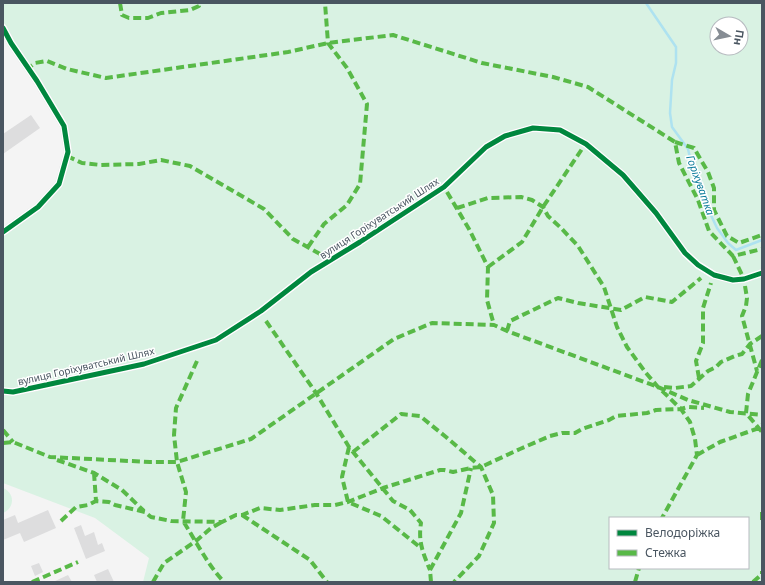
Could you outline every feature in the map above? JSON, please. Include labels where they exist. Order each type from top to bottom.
[{"type":"street","points":[[3,28],[64,126],[68,152],[59,184],[38,207],[3,232]]},
{"type":"street","name":"вулиця Горіхуватський Шлях","points":[[3,391],[13,392],[144,364],[216,340],[260,311],[311,272],[444,187],[486,147],[505,136],[533,128],[560,130],[586,144],[623,175],[656,213],[684,253],[698,265],[714,275],[733,280],[744,279],[762,273]]},
{"type":"green space","points":[[3,3],[762,3],[762,582],[143,582],[149,558],[95,518],[3,483],[3,236],[40,210],[61,186],[71,152],[50,96],[40,78],[13,40],[3,21]]},
{"type":"green space","points":[[3,488],[10,493],[12,500],[10,508],[3,513]]},
{"type":"building","points":[[31,115],[40,128],[3,154],[3,134]]},
{"type":"building","points":[[48,510],[56,528],[24,542],[20,533],[3,540],[3,520],[15,515],[18,523]]},
{"type":"building","points":[[81,525],[85,536],[94,532],[98,545],[102,543],[105,551],[86,559],[74,528]]},
{"type":"building","points":[[39,563],[43,572],[35,576],[31,566]]},
{"type":"building","points":[[108,569],[114,582],[97,582],[94,575]]},
{"type":"building","points":[[68,575],[72,582],[53,582]]},
{"type":"waterway","name":"Горіхуватка","points":[[646,3],[676,47],[676,63],[672,80],[670,113],[672,127],[688,149],[692,166],[700,178],[709,211],[717,228],[728,243],[736,250],[762,240]]},
{"type":"marked path","points":[[120,3],[122,15],[129,18],[148,18],[161,13],[190,10],[199,6],[199,3]]},
{"type":"marked path","points":[[308,247],[324,224],[347,205],[360,184],[367,104],[347,68],[328,43],[325,3]]},
{"type":"marked path","points":[[26,70],[35,63],[47,61],[67,69],[106,78],[288,52],[328,43],[393,35],[482,63],[553,77],[588,87],[675,142],[679,163],[698,200],[709,231],[733,256],[762,249]]},
{"type":"marked path","points":[[675,142],[694,148],[708,172],[714,188],[714,210],[727,236],[739,243],[762,235]]},
{"type":"marked path","points":[[488,267],[522,242],[543,207],[582,149]]},
{"type":"marked path","points":[[67,156],[82,163],[101,165],[139,164],[161,160],[190,166],[264,209],[293,239],[331,260]]},
{"type":"marked path","points":[[447,192],[469,229],[488,267],[487,300],[494,325]]},
{"type":"marked path","points":[[457,208],[488,198],[521,197],[532,200],[543,207],[548,216],[578,246],[604,287],[617,327],[627,347],[646,373],[681,409],[690,422],[695,439],[697,455],[663,517]]},
{"type":"marked path","points":[[733,256],[744,279]]},
{"type":"marked path","points":[[507,331],[510,321],[558,298],[621,310],[645,297],[672,302],[701,278]]},
{"type":"marked path","points":[[699,378],[696,361],[703,343],[703,308],[711,283]]},
{"type":"marked path","points":[[745,286],[747,298],[742,316],[757,371]]},
{"type":"marked path","points":[[266,321],[316,393],[349,447],[393,501],[410,510],[421,523],[420,536],[423,553],[430,570]]},
{"type":"marked path","points":[[3,443],[13,442],[50,457],[177,462],[251,439],[394,339],[432,323],[494,325],[658,387],[688,400],[730,412],[762,415]]},
{"type":"marked path","points":[[664,387],[675,388],[691,386],[721,362],[742,354],[750,344],[762,336]]},
{"type":"marked path","points":[[762,360],[748,394],[746,413],[762,432]]},
{"type":"marked path","points":[[197,361],[176,408],[174,435],[177,462],[186,492],[183,521],[207,560],[224,582]]},
{"type":"marked path","points":[[61,521],[76,507],[88,505],[96,501],[109,502],[115,505],[145,512],[151,517],[171,521],[222,522],[236,515],[242,515],[260,508],[280,510],[315,505],[335,505],[348,502],[383,488],[440,470],[453,472],[481,467],[550,436],[562,433],[575,433],[616,416],[688,407],[704,408]]},
{"type":"marked path","points":[[353,452],[401,414],[420,416],[481,467],[493,495],[494,523],[479,556],[454,582]]},
{"type":"marked path","points":[[697,455],[720,442],[759,428],[762,425]]},
{"type":"marked path","points":[[3,430],[13,442]]},
{"type":"marked path","points":[[349,447],[342,477],[348,502],[381,516],[421,548]]},
{"type":"marked path","points":[[57,460],[94,473],[122,490],[144,511]]},
{"type":"marked path","points":[[431,582],[430,570],[461,513],[471,468]]},
{"type":"marked path","points":[[94,473],[96,501]]},
{"type":"marked path","points":[[762,512],[762,521]]},
{"type":"marked path","points":[[242,515],[310,560],[327,582]]},
{"type":"marked path","points":[[153,582],[164,563],[196,541],[211,528],[222,522]]},
{"type":"marked path","points":[[32,582],[78,562]]},
{"type":"marked path","points":[[635,582],[639,569]]},
{"type":"marked path","points":[[753,582],[762,574],[762,571]]},
{"type":"cycle path","points":[[3,28],[64,126],[68,152],[59,184],[38,207],[3,232]]},
{"type":"cycle path","points":[[3,391],[13,392],[144,364],[216,340],[261,311],[311,272],[444,187],[486,147],[505,136],[533,128],[560,130],[586,144],[623,175],[656,213],[685,253],[698,265],[714,275],[733,280],[744,279],[762,273]]}]
